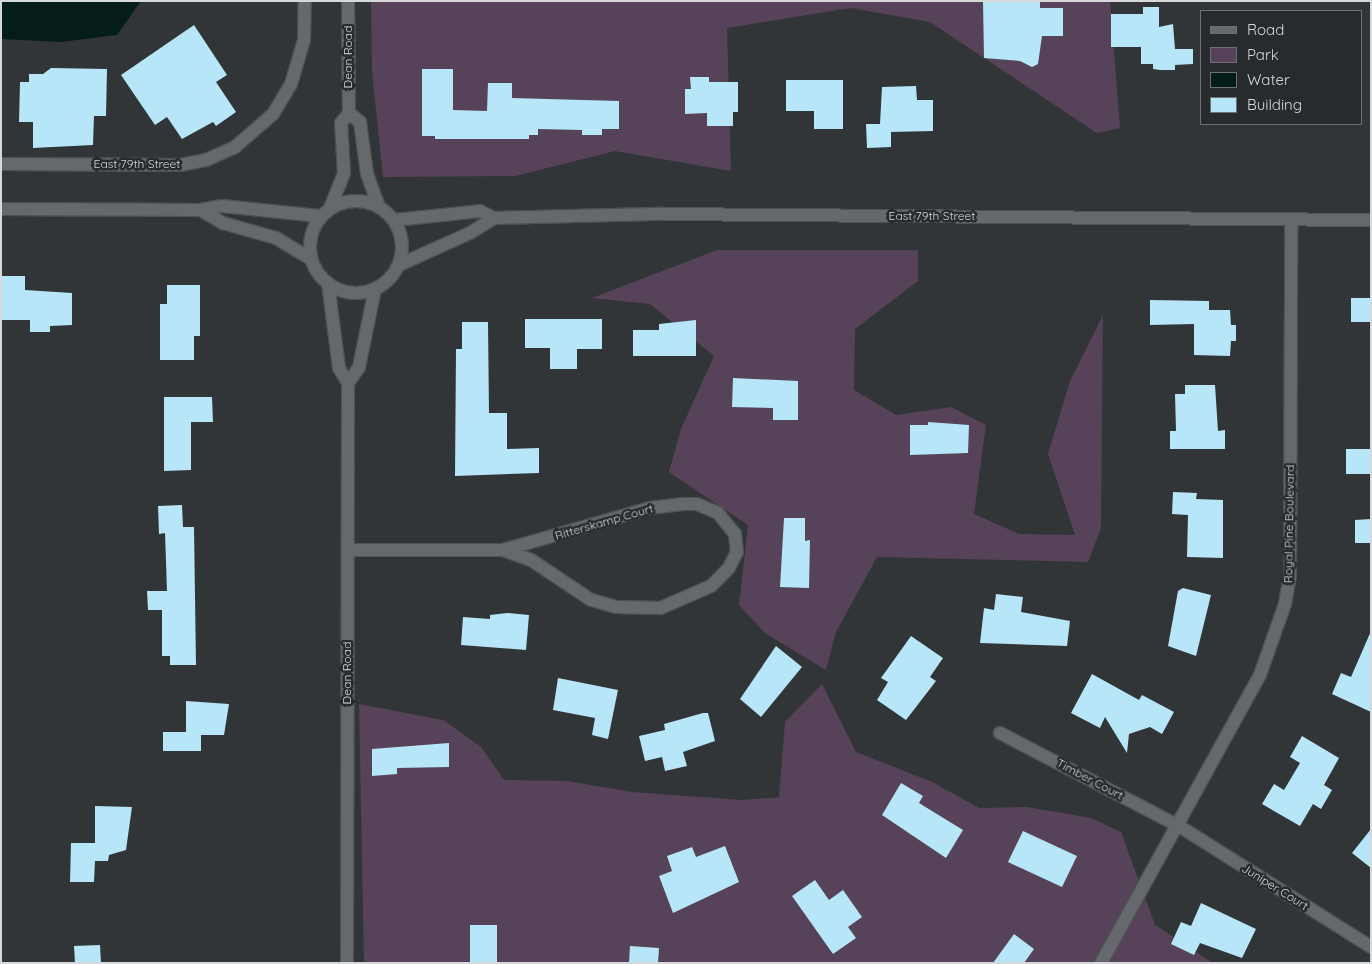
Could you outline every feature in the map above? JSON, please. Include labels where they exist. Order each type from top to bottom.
[{"type":"street","name":"East 79th Street","points":[[1,164],[180,165],[216,156],[262,124],[284,98],[298,65],[304,40],[305,1]]},
{"type":"street","name":"Dean Road","points":[[330,208],[342,184],[341,123],[349,113],[348,1]]},
{"type":"street","points":[[349,113],[360,122],[367,174],[379,207]]},
{"type":"street","points":[[311,259],[311,235],[320,216],[330,208],[354,201],[379,207],[394,220],[403,247],[399,265]]},
{"type":"street","points":[[1,209],[201,210],[222,206],[320,216]]},
{"type":"street","points":[[201,210],[223,223],[276,238],[311,259],[328,284],[347,292],[375,289],[399,265],[470,233],[494,218]]},
{"type":"street","name":"East 79th Street","points":[[394,220],[480,211],[494,218],[663,214],[1371,220]]},
{"type":"street","name":"Royal Pine Boulevard","points":[[1101,963],[1179,826],[1260,675],[1287,595],[1291,219]]},
{"type":"street","name":"Dean Road","points":[[328,284],[339,368],[348,383],[346,963]]},
{"type":"street","name":"Dean Road","points":[[348,383],[359,367],[375,289]]},
{"type":"street","name":"Ritterskamp Court","points":[[348,550],[503,550],[650,508],[682,504],[697,504],[718,513],[730,525],[737,543],[729,568],[707,589],[661,608],[643,609],[591,600],[531,560],[503,550]]},
{"type":"street","name":"Timber Court","points":[[1000,733],[1179,826]]},
{"type":"street","name":"Juniper Court","points":[[1179,826],[1371,947]]},
{"type":"green space","points":[[371,1],[1110,1],[1120,128],[1097,133],[930,22],[851,8],[727,28],[731,171],[615,151],[515,176],[383,177],[372,71]]},
{"type":"green space","points":[[717,250],[918,250],[918,281],[855,329],[854,390],[896,415],[951,407],[986,425],[974,514],[1019,534],[1075,535],[1048,454],[1070,381],[1103,315],[1101,528],[1088,562],[877,557],[836,632],[826,670],[765,633],[739,605],[748,525],[669,472],[681,429],[714,356],[650,304],[592,298]]},
{"type":"green space","points":[[822,684],[856,752],[932,782],[979,808],[1027,807],[1091,818],[1121,832],[1155,925],[1213,963],[364,963],[359,704],[443,720],[481,747],[504,780],[567,781],[632,792],[742,800],[779,797],[785,722]]},
{"type":"water","points":[[1,1],[141,1],[117,35],[61,42],[1,39]]},
{"type":"building","points":[[983,1],[1040,1],[1040,8],[1063,8],[1063,36],[1042,36],[1038,64],[1032,67],[1020,61],[984,58]]},
{"type":"building","points":[[1143,7],[1159,7],[1159,27],[1173,24],[1175,49],[1193,49],[1193,64],[1175,65],[1175,70],[1153,69],[1153,64],[1141,64],[1141,47],[1111,47],[1111,14],[1143,14]]},
{"type":"building","points":[[194,25],[227,75],[216,82],[236,112],[216,126],[213,122],[182,139],[167,117],[155,125],[121,75]]},
{"type":"building","points":[[51,68],[107,69],[106,116],[94,116],[93,145],[33,148],[33,122],[19,122],[20,82],[29,82],[29,74],[43,74]]},
{"type":"building","points":[[422,69],[453,69],[453,110],[487,111],[488,83],[512,83],[512,98],[619,101],[619,129],[602,129],[602,135],[582,135],[582,130],[538,129],[538,135],[529,135],[529,139],[435,139],[435,136],[422,136]]},
{"type":"building","points":[[690,77],[709,77],[709,82],[738,82],[738,112],[733,112],[733,126],[707,126],[707,113],[685,114],[685,89],[691,89]]},
{"type":"building","points":[[786,80],[843,80],[843,129],[814,129],[814,111],[786,111]]},
{"type":"building","points":[[916,86],[917,100],[933,100],[933,131],[891,132],[891,147],[867,148],[866,124],[880,124],[882,87]]},
{"type":"building","points":[[1,276],[25,276],[25,290],[72,293],[72,325],[50,326],[50,332],[30,332],[30,320],[1,320]]},
{"type":"building","points":[[167,285],[200,285],[200,336],[194,336],[194,360],[160,360],[160,304],[167,304]]},
{"type":"building","points":[[1351,298],[1371,298],[1371,322],[1351,322]]},
{"type":"building","points":[[1150,300],[1209,301],[1209,310],[1230,310],[1231,325],[1236,325],[1236,341],[1231,341],[1230,356],[1194,355],[1194,324],[1150,325]]},
{"type":"building","points":[[525,319],[602,319],[602,349],[577,349],[577,369],[550,369],[550,348],[525,348]]},
{"type":"building","points":[[696,320],[696,356],[633,356],[633,330],[659,330],[659,324]]},
{"type":"building","points":[[462,322],[488,322],[489,413],[507,413],[507,449],[539,448],[539,473],[455,476],[456,349],[462,349]]},
{"type":"building","points":[[733,378],[798,381],[798,420],[773,420],[773,408],[732,407]]},
{"type":"building","points":[[1185,385],[1215,385],[1218,431],[1225,430],[1225,449],[1170,449],[1170,431],[1176,431],[1175,394],[1185,394]]},
{"type":"building","points":[[164,397],[212,397],[213,422],[191,422],[191,470],[164,471]]},
{"type":"building","points":[[928,422],[969,425],[968,453],[910,455],[910,425],[928,425]]},
{"type":"building","points":[[1346,449],[1371,449],[1371,474],[1346,474]]},
{"type":"building","points":[[1173,492],[1197,493],[1196,499],[1223,500],[1223,558],[1187,557],[1188,515],[1172,514]]},
{"type":"building","points":[[182,505],[183,527],[194,527],[196,665],[170,665],[170,656],[162,656],[162,610],[148,610],[147,591],[167,591],[165,533],[159,534],[158,506]]},
{"type":"building","points":[[784,518],[805,518],[805,541],[810,540],[809,588],[780,587]]},
{"type":"building","points":[[1371,519],[1371,543],[1355,543],[1355,520]]},
{"type":"building","points":[[1183,588],[1211,595],[1196,656],[1168,646],[1178,591]]},
{"type":"building","points":[[996,594],[1023,597],[1021,612],[1070,621],[1067,646],[980,643],[984,608],[994,610]]},
{"type":"building","points":[[507,613],[529,615],[526,650],[461,645],[463,617],[490,619],[490,615]]},
{"type":"building","points":[[1371,631],[1371,712],[1332,694],[1341,673],[1351,677]]},
{"type":"building","points":[[911,636],[943,658],[930,677],[936,681],[906,720],[877,700],[888,682],[881,678]]},
{"type":"building","points":[[776,646],[802,667],[761,717],[740,699]]},
{"type":"building","points":[[1092,674],[1139,700],[1142,695],[1174,712],[1162,734],[1150,727],[1129,734],[1127,753],[1105,717],[1100,728],[1071,713]]},
{"type":"building","points":[[558,678],[618,690],[608,739],[592,735],[595,718],[553,710]]},
{"type":"building","points":[[186,701],[229,704],[224,735],[201,735],[201,751],[163,751],[163,732],[186,732]]},
{"type":"building","points":[[708,713],[715,741],[683,752],[687,766],[665,771],[662,757],[645,761],[639,736],[665,730],[664,724]]},
{"type":"building","points":[[1302,736],[1339,758],[1324,785],[1332,790],[1321,809],[1313,804],[1300,826],[1262,804],[1274,784],[1284,790],[1300,763],[1290,757]]},
{"type":"building","points":[[449,743],[449,767],[397,768],[397,774],[372,776],[372,749]]},
{"type":"building","points":[[901,783],[923,796],[919,803],[963,830],[946,858],[882,815]]},
{"type":"building","points":[[95,806],[132,807],[126,850],[109,855],[108,861],[95,861],[94,882],[70,882],[71,843],[95,843]]},
{"type":"building","points":[[1371,829],[1371,868],[1352,853]]},
{"type":"building","points":[[1023,831],[1077,856],[1062,887],[1008,862]]},
{"type":"building","points":[[725,846],[739,882],[673,913],[659,876],[672,871],[667,856],[692,847],[696,857]]},
{"type":"building","points":[[815,880],[829,900],[843,890],[862,917],[848,927],[856,938],[833,954],[792,896]]},
{"type":"building","points":[[1201,903],[1256,929],[1242,958],[1200,943],[1194,955],[1171,944],[1181,922],[1191,926]]},
{"type":"building","points":[[470,925],[497,925],[497,963],[470,963]]},
{"type":"building","points":[[1014,934],[1034,949],[1024,963],[993,963]]},
{"type":"building","points":[[100,945],[101,963],[75,963],[74,946]]},
{"type":"building","points":[[630,946],[659,948],[658,963],[629,963]]}]
